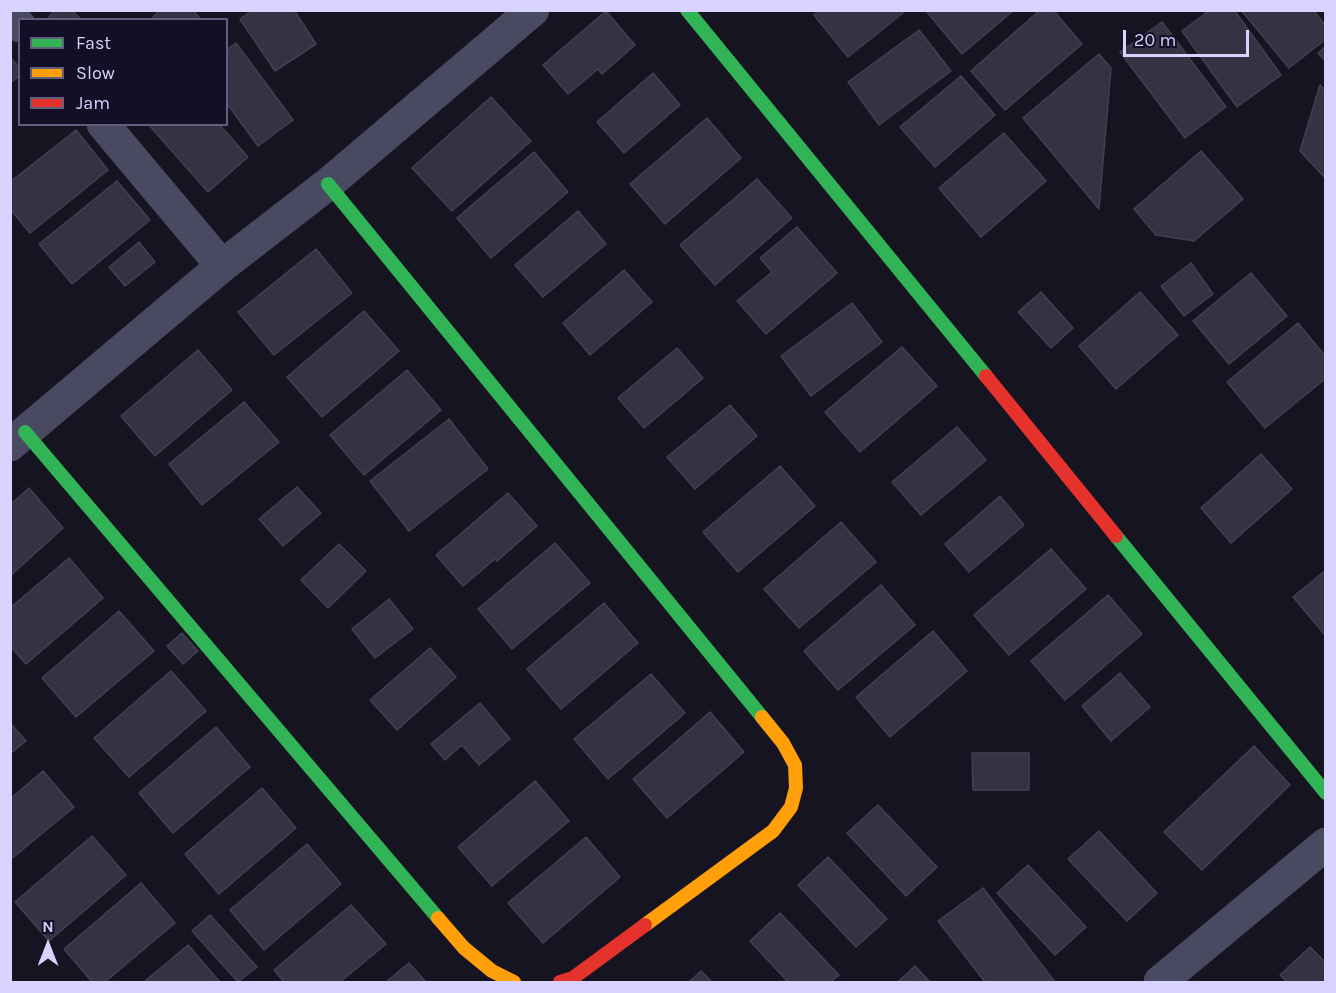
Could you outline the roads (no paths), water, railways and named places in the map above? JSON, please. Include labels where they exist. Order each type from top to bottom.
[{"type":"street","points":[[514,982],[492,971],[464,948],[18,438],[222,266],[328,184],[533,10]]},
{"type":"street","points":[[687,10],[1326,793]]},
{"type":"street","points":[[105,126],[222,266]]},
{"type":"street","points":[[328,184],[783,743],[795,765],[796,788],[790,807],[773,831],[573,978],[560,982]]},
{"type":"street","points":[[1160,982],[1326,844]]}]
